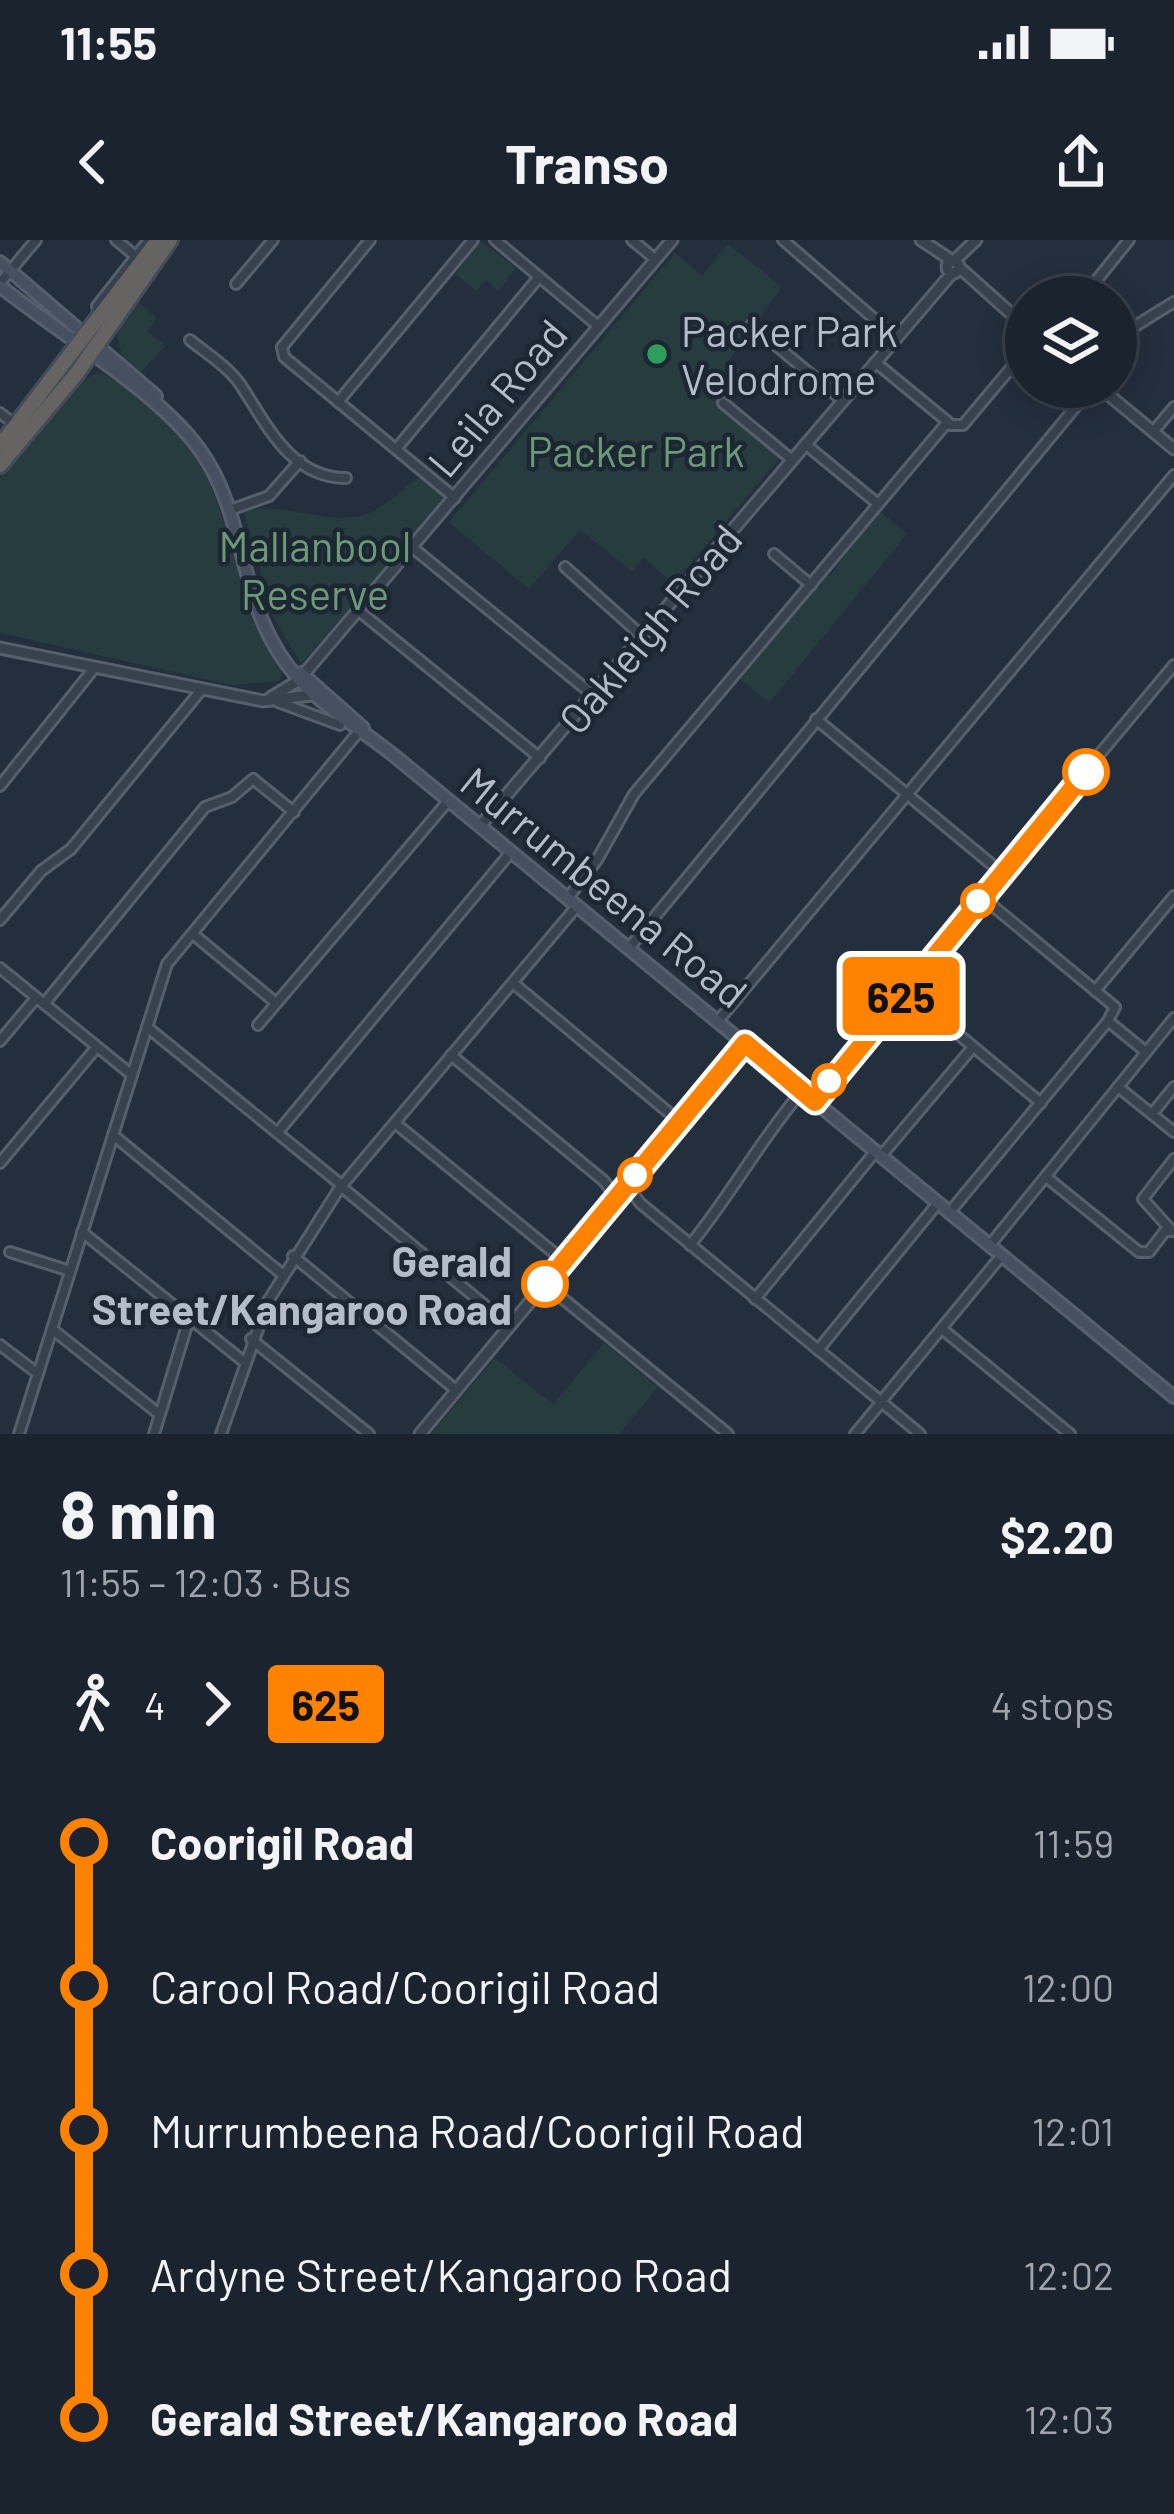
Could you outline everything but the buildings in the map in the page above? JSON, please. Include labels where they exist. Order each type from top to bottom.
[{"type":"highway","points":[[102,321],[129,296],[158,240]]},
{"type":"highway","points":[[0,465],[77,373],[102,321],[143,266],[175,240]]},
{"type":"highway","points":[[0,446],[88,346]]},
{"type":"main road","points":[[5,267],[61,314],[88,346]]},
{"type":"main road","points":[[0,285],[88,346]]},
{"type":"main road","points":[[61,314],[102,321],[112,365],[77,373]]},
{"type":"main road","name":"Murrumbeena Road","points":[[88,346],[196,434],[221,472],[262,621],[311,695],[363,731]]},
{"type":"main road","name":"Murrumbeena Road","points":[[300,678],[1174,1397]]},
{"type":"street","points":[[0,285],[5,267],[36,240]]},
{"type":"street","points":[[116,240],[143,266]]},
{"type":"street","points":[[143,266],[149,240]]},
{"type":"street","points":[[236,284],[272,240]]},
{"type":"street","points":[[370,240],[283,347],[284,358],[454,498]]},
{"type":"street","points":[[338,402],[472,240]]},
{"type":"street","points":[[495,240],[598,326]]},
{"type":"street","points":[[632,240],[655,259]]},
{"type":"street","name":"Leila Road","points":[[277,699],[326,652],[672,240]]},
{"type":"street","points":[[783,240],[894,336]]},
{"type":"street","points":[[921,240],[1005,310]]},
{"type":"street","points":[[1100,276],[1129,240]]},
{"type":"street","name":"Oakleigh Road","points":[[482,828],[972,244]]},
{"type":"street","points":[[397,448],[539,278]]},
{"type":"street","points":[[1137,325],[1174,302]]},
{"type":"street","points":[[751,325],[841,399]]},
{"type":"street","points":[[190,340],[240,383],[266,432],[318,474],[346,478]]},
{"type":"street","points":[[874,361],[948,422],[963,424],[1005,374]]},
{"type":"street","points":[[723,403],[791,459]]},
{"type":"street","points":[[1154,432],[1174,407]]},
{"type":"street","points":[[627,946],[1072,408]]},
{"type":"street","points":[[1121,408],[1174,449]]},
{"type":"street","points":[[0,412],[17,426]]},
{"type":"street","points":[[221,1434],[251,1339],[282,1274],[341,1186],[513,983],[597,860],[628,801],[948,422]]},
{"type":"street","points":[[805,443],[878,504]]},
{"type":"street","points":[[233,510],[269,496],[300,460]]},
{"type":"street","points":[[721,1024],[1174,475]]},
{"type":"street","points":[[413,548],[593,694]]},
{"type":"street","points":[[773,554],[811,585]]},
{"type":"street","points":[[566,567],[642,636]]},
{"type":"street","points":[[359,611],[539,758]]},
{"type":"street","points":[[0,648],[252,699],[311,695]]},
{"type":"street","points":[[690,1245],[732,1192],[757,1144],[826,1084],[1174,665]]},
{"type":"street","points":[[0,784],[95,668]]},
{"type":"street","points":[[0,920],[41,871],[71,849],[202,689]]},
{"type":"street","points":[[277,699],[340,725]]},
{"type":"street","points":[[816,719],[1002,873]]},
{"type":"street","points":[[19,1434],[167,964],[363,731]]},
{"type":"street","points":[[0,1041],[40,1001],[205,807],[232,797],[253,779],[294,812]]},
{"type":"street","points":[[258,1025],[448,800]]},
{"type":"street","points":[[278,1132],[511,852]]},
{"type":"street","points":[[1095,991],[1174,896]]},
{"type":"street","points":[[950,1213],[1116,1009],[982,897]]},
{"type":"street","points":[[193,934],[277,1003]]},
{"type":"street","points":[[0,968],[132,1075]]},
{"type":"street","points":[[513,983],[680,1122]]},
{"type":"street","points":[[905,990],[1041,1103]]},
{"type":"street","points":[[989,1245],[1174,1018]]},
{"type":"street","points":[[1108,1021],[1146,1052]]},
{"type":"street","points":[[147,1027],[510,1326]]},
{"type":"street","points":[[420,1434],[745,1043]]},
{"type":"street","points":[[755,1299],[973,1047]]},
{"type":"street","points":[[0,1163],[96,1048]]},
{"type":"street","points":[[451,1055],[604,1181],[640,1203],[920,1434]]},
{"type":"street","points":[[1118,1087],[1174,1132]]},
{"type":"street","points":[[1152,1114],[1174,1087]]},
{"type":"street","points":[[394,1123],[563,1261]]},
{"type":"street","points":[[113,1135],[282,1274]]},
{"type":"street","points":[[1046,1177],[1139,1252],[1148,1252],[1172,1230],[1144,1199],[1174,1159]]},
{"type":"street","points":[[818,1350],[938,1203]]},
{"type":"street","points":[[82,1232],[243,1361]]},
{"type":"street","points":[[10,1252],[70,1271]]},
{"type":"street","points":[[855,1434],[1002,1255]]},
{"type":"street","points":[[293,1256],[456,1390]]},
{"type":"street","points":[[545,1284],[728,1434]]},
{"type":"street","points":[[154,1434],[189,1319]]},
{"type":"street","points":[[52,1329],[159,1414]]},
{"type":"street","points":[[942,1329],[1070,1434]]},
{"type":"street","points":[[251,1339],[368,1434]]},
{"type":"street","points":[[0,1345],[38,1373]]},
{"type":"green space","points":[[480,240],[516,268],[498,291],[486,280],[476,291],[456,274]]},
{"type":"green space","name":"Packer Park","points":[[728,244],[782,287],[729,360],[746,375],[721,405],[782,455],[674,584],[644,558],[632,571],[580,530],[529,589],[449,522],[675,253],[702,276]]},
{"type":"green space","points":[[138,302],[157,318],[147,331],[165,346],[140,373],[122,357],[116,331]]},
{"type":"green space","points":[[99,372],[147,402],[181,435],[204,470],[259,627],[282,669],[280,681],[231,685],[0,633],[0,477],[80,381]]},
{"type":"green space","name":"Mallanbool Reserve","points":[[419,477],[445,498],[301,664],[273,616],[244,512],[272,509],[334,517],[364,515]]},
{"type":"green space","points":[[877,509],[907,534],[769,703],[737,676],[825,573],[830,576]]},
{"type":"green space","points":[[604,1343],[658,1387],[619,1434],[431,1434],[495,1358],[553,1405]]},
{"type":"bus line","name":"625","points":[[545,1284],[745,1043],[815,1102],[1086,772]]},
{"type":"place","name":"Packer Park Velodrome","points":[[657,354]]},
{"type":"place","name":"Gerald Street/Kangaroo Road","points":[[545,1284]]}]
